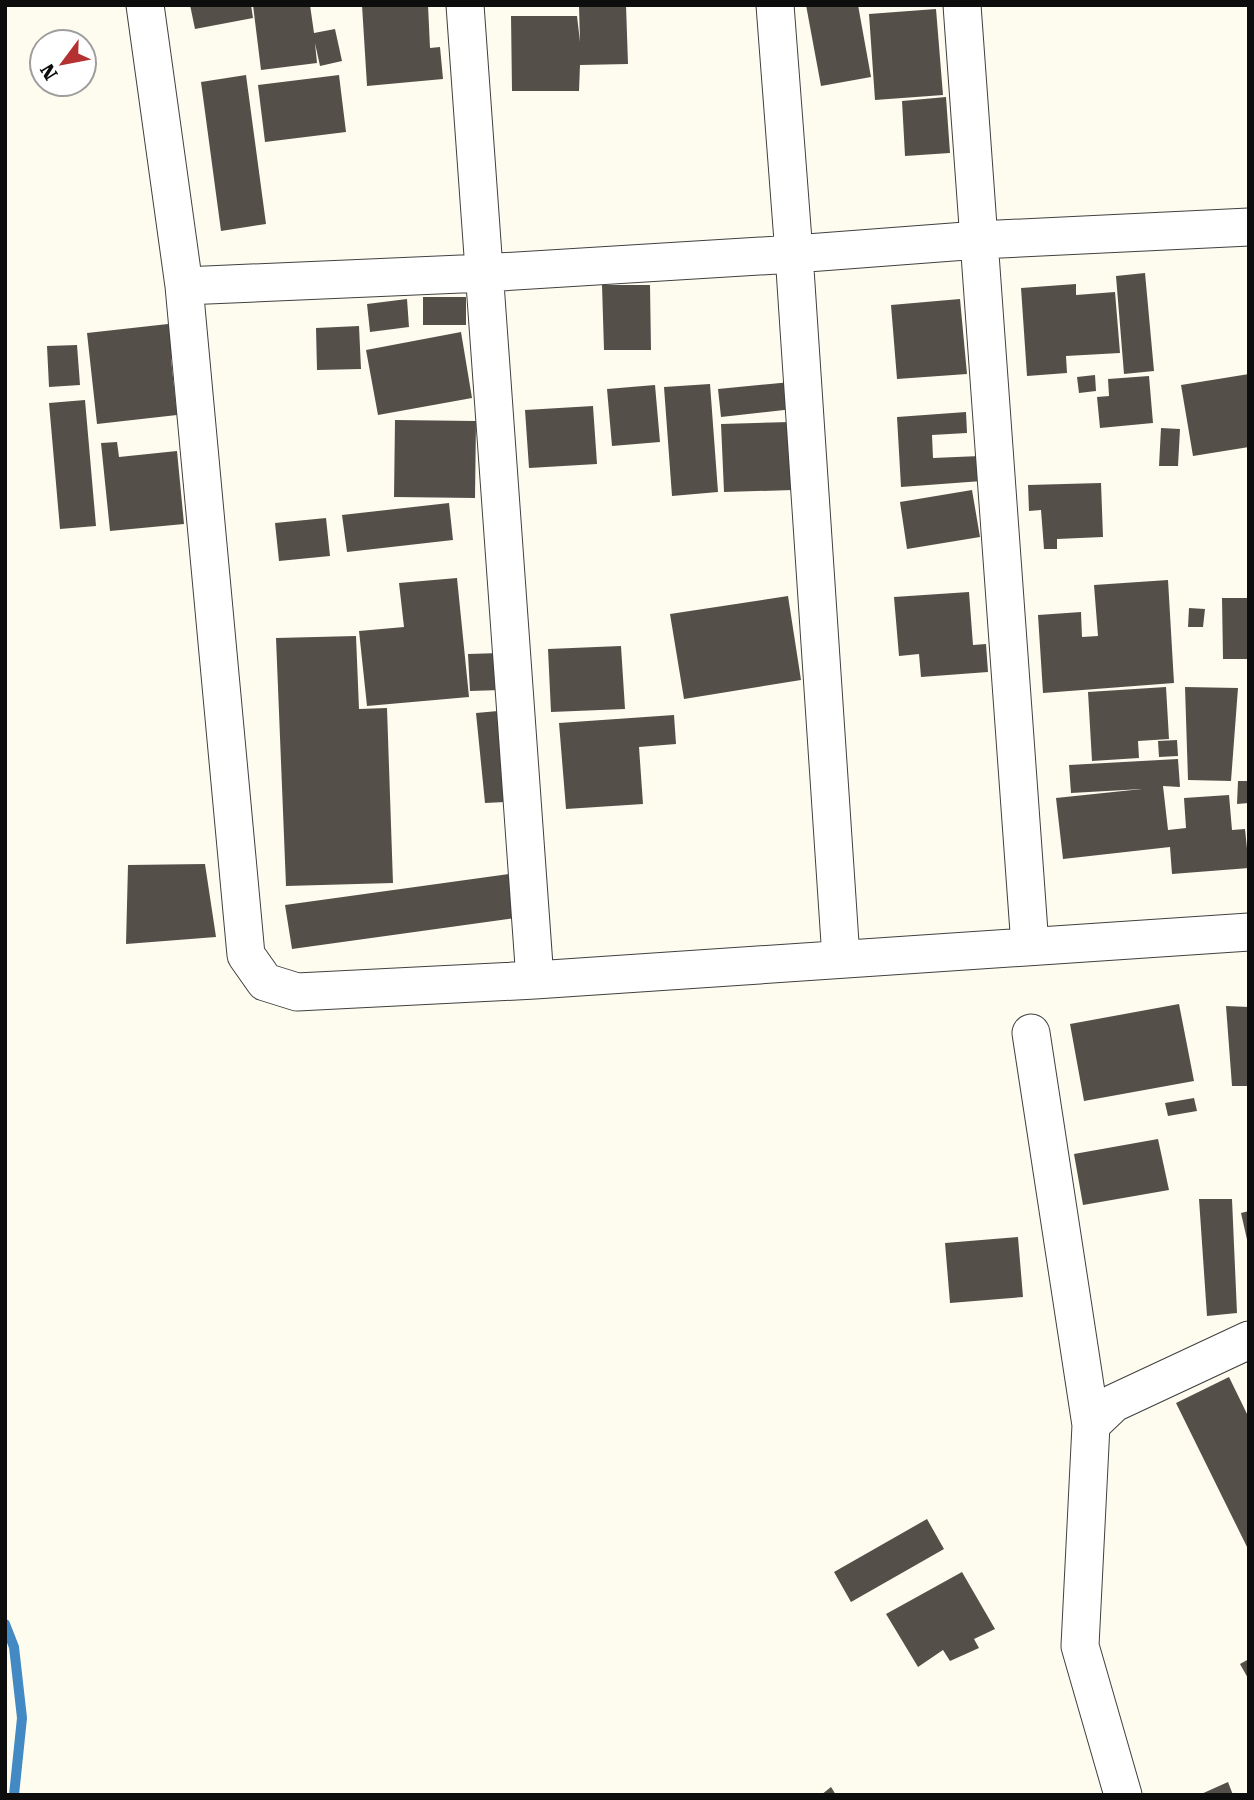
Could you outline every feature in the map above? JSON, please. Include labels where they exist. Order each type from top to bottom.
[{"type":"street","points":[[145,5],[184,286],[246,955],[265,982],[297,992],[1249,932]]},
{"type":"street","points":[[465,5],[535,979]]},
{"type":"street","points":[[775,5],[841,958]]},
{"type":"street","points":[[962,5],[1030,946]]},
{"type":"street","points":[[184,286],[484,273],[979,240],[1249,227]]},
{"type":"street","points":[[1031,1033],[1091,1424],[1080,1646],[1123,1795]]},
{"type":"street","points":[[1091,1424],[1114,1404],[1249,1340]]},
{"type":"building","points":[[190,5],[251,5],[253,18],[195,29]]},
{"type":"building","points":[[253,5],[310,5],[314,33],[335,29],[342,61],[320,66],[315,43],[317,63],[261,70]]},
{"type":"building","points":[[362,5],[428,5],[430,48],[440,47],[443,79],[367,86]]},
{"type":"building","points":[[626,5],[628,64],[580,65],[579,91],[512,91],[511,16],[577,16],[580,42],[579,6]]},
{"type":"building","points":[[806,5],[858,5],[871,77],[821,86]]},
{"type":"building","points":[[936,9],[943,95],[875,100],[869,14]]},
{"type":"building","points":[[246,75],[266,224],[221,231],[201,82]]},
{"type":"building","points":[[339,75],[346,132],[265,142],[258,85]]},
{"type":"building","points":[[946,97],[950,153],[905,156],[902,101]]},
{"type":"building","points":[[1145,273],[1154,371],[1124,374],[1116,276]]},
{"type":"building","points":[[1076,284],[1076,295],[1115,292],[1120,353],[1066,356],[1067,373],[1027,376],[1021,288]]},
{"type":"building","points":[[602,285],[650,285],[651,350],[604,350]]},
{"type":"building","points":[[423,297],[466,297],[466,325],[423,325]]},
{"type":"building","points":[[407,299],[409,327],[370,332],[367,304]]},
{"type":"building","points":[[960,299],[967,374],[897,379],[891,305]]},
{"type":"building","points":[[177,323],[181,357],[171,359],[177,415],[97,424],[87,333]]},
{"type":"building","points":[[359,326],[361,369],[317,370],[316,328]]},
{"type":"building","points":[[461,332],[472,398],[378,415],[366,350]]},
{"type":"building","points":[[77,345],[80,385],[49,387],[47,346]]},
{"type":"building","points":[[1249,374],[1249,447],[1193,456],[1181,385]]},
{"type":"building","points":[[1095,375],[1096,391],[1079,393],[1077,377]]},
{"type":"building","points":[[1149,376],[1153,423],[1100,428],[1097,397],[1109,396],[1108,379]]},
{"type":"building","points":[[791,382],[793,409],[721,417],[718,389]]},
{"type":"building","points":[[710,384],[718,492],[672,496],[664,387]]},
{"type":"building","points":[[655,385],[660,442],[612,446],[607,389]]},
{"type":"building","points":[[85,400],[96,526],[60,529],[49,403]]},
{"type":"building","points":[[593,406],[597,464],[529,468],[525,410]]},
{"type":"building","points":[[966,412],[967,433],[932,435],[933,458],[980,456],[982,481],[901,487],[897,417]]},
{"type":"building","points":[[395,420],[476,421],[475,498],[394,497]]},
{"type":"building","points":[[790,422],[793,490],[724,492],[721,424]]},
{"type":"building","points":[[1161,428],[1180,429],[1178,466],[1159,466]]},
{"type":"building","points":[[117,442],[119,457],[177,451],[184,524],[110,531],[101,443]]},
{"type":"building","points":[[1101,483],[1103,537],[1057,539],[1057,549],[1044,549],[1041,510],[1029,511],[1028,485]]},
{"type":"building","points":[[972,490],[980,537],[907,549],[900,502]]},
{"type":"building","points":[[449,503],[453,540],[347,552],[342,515]]},
{"type":"building","points":[[326,518],[330,556],[279,561],[275,523]]},
{"type":"building","points":[[457,578],[469,697],[367,706],[359,631],[404,627],[399,583]]},
{"type":"building","points":[[1168,580],[1174,683],[1043,693],[1038,615],[1081,612],[1082,637],[1098,636],[1094,585]]},
{"type":"building","points":[[969,592],[973,645],[986,644],[988,672],[921,677],[919,654],[899,656],[894,597]]},
{"type":"building","points":[[788,596],[801,680],[684,699],[670,614]]},
{"type":"building","points":[[1222,598],[1249,598],[1249,659],[1223,659]]},
{"type":"building","points":[[1189,608],[1205,609],[1203,627],[1188,627]]},
{"type":"building","points":[[356,636],[359,709],[387,708],[393,883],[286,886],[276,638]]},
{"type":"building","points":[[621,646],[625,709],[551,712],[548,649]]},
{"type":"building","points":[[500,653],[501,690],[470,691],[468,654]]},
{"type":"building","points":[[1166,687],[1169,739],[1138,741],[1139,758],[1092,761],[1088,692]]},
{"type":"building","points":[[1185,687],[1238,688],[1231,781],[1188,780]]},
{"type":"building","points":[[498,711],[505,802],[485,803],[476,713]]},
{"type":"building","points":[[674,715],[676,744],[639,747],[643,804],[566,809],[559,723]]},
{"type":"building","points":[[1177,740],[1178,756],[1159,757],[1158,741]]},
{"type":"building","points":[[1178,759],[1180,787],[1163,786],[1168,830],[1186,828],[1184,798],[1229,795],[1232,830],[1245,829],[1249,868],[1172,874],[1170,847],[1063,859],[1056,798],[1142,789],[1071,793],[1069,765]]},
{"type":"building","points":[[1238,781],[1249,781],[1249,803],[1237,804]]},
{"type":"building","points":[[205,864],[216,937],[126,944],[128,865]]},
{"type":"building","points":[[509,874],[516,918],[292,949],[285,905]]},
{"type":"building","points":[[1179,1004],[1194,1081],[1084,1101],[1070,1024]]},
{"type":"building","points":[[1226,1006],[1249,1007],[1249,1086],[1232,1086]]},
{"type":"building","points":[[1194,1098],[1197,1111],[1168,1116],[1165,1103]]},
{"type":"building","points":[[1158,1139],[1169,1190],[1083,1205],[1074,1154]]},
{"type":"building","points":[[1199,1199],[1232,1199],[1237,1313],[1207,1316]]},
{"type":"building","points":[[1249,1211],[1249,1243],[1248,1244],[1241,1213]]},
{"type":"building","points":[[1018,1237],[1023,1297],[950,1303],[945,1243]]},
{"type":"building","points":[[1229,1377],[1249,1418],[1249,1551],[1176,1403]]},
{"type":"building","points":[[927,1519],[944,1549],[851,1602],[834,1572]]},
{"type":"building","points":[[962,1572],[995,1629],[974,1639],[979,1648],[950,1661],[943,1650],[918,1667],[886,1614]]},
{"type":"building","points":[[1249,1659],[1249,1680],[1240,1664]]},
{"type":"building","points":[[1228,1782],[1233,1795],[1199,1795]]},
{"type":"building","points":[[831,1787],[836,1795],[821,1795]]},
{"type":"waterway","points":[[5,1624],[14,1647],[22,1718],[14,1795]]}]
